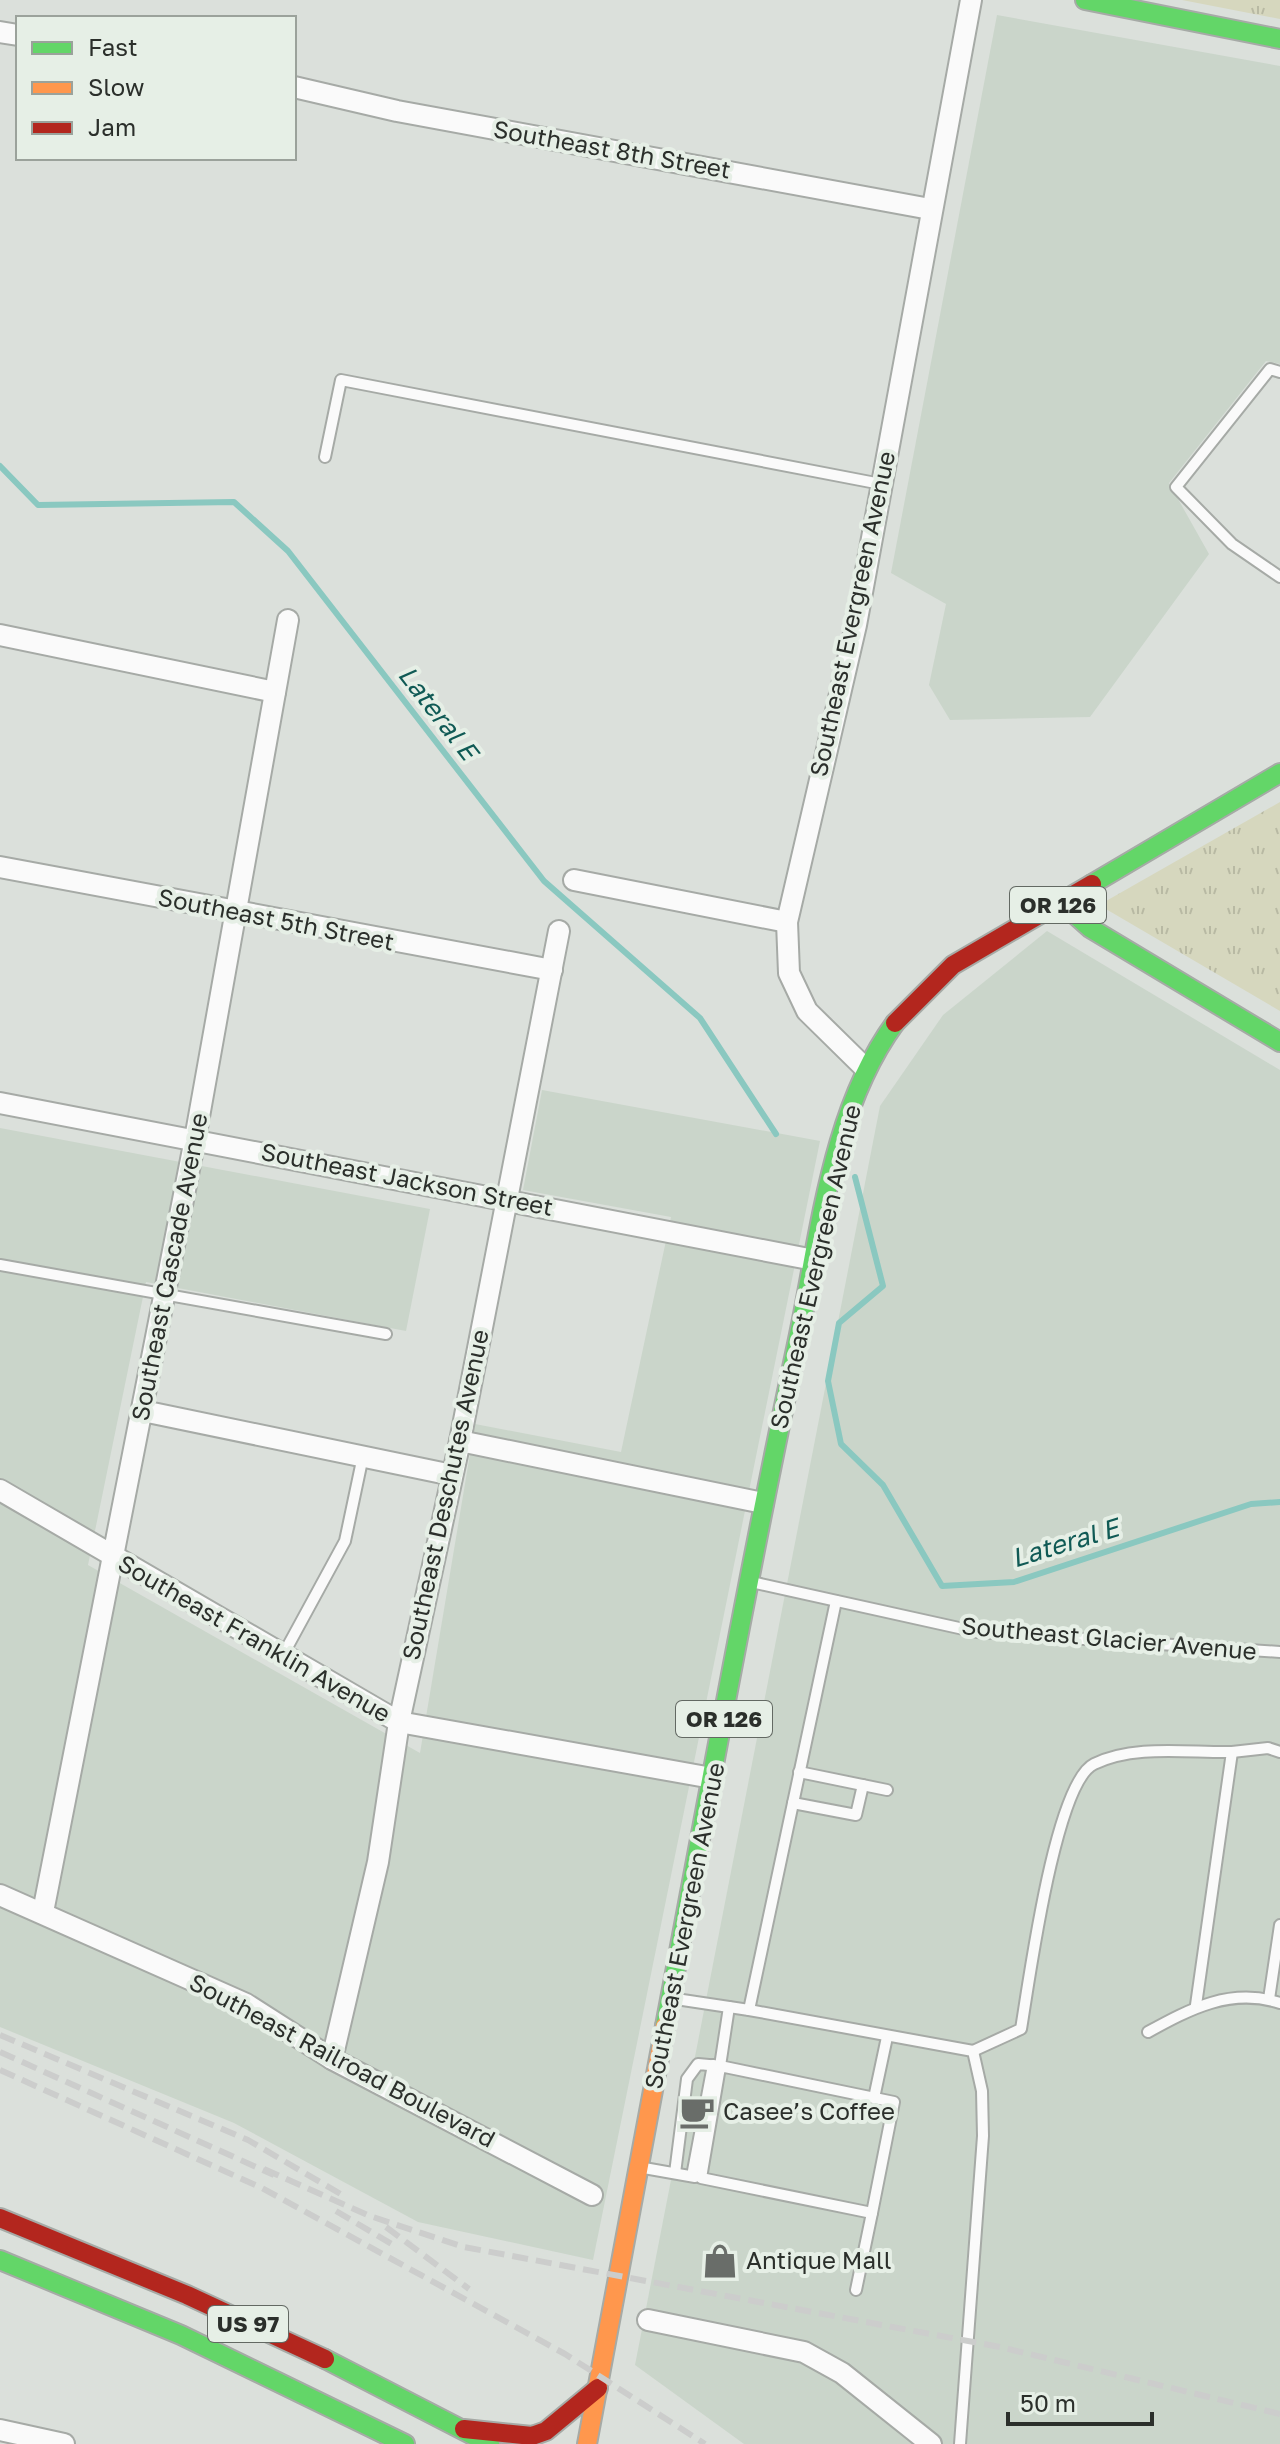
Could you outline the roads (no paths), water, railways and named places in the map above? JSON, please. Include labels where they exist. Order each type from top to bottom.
[{"type":"main road","points":[[1085,0],[1280,39]]},
{"type":"main road","name":"OR 126","points":[[865,1068],[895,1019],[917,995],[953,965],[1280,773]]},
{"type":"main road","points":[[1062,903],[1090,928],[1280,1042]]},
{"type":"main road","name":"Southeast Evergreen Avenue","points":[[599,2382],[751,1582],[763,1503],[844,1123],[865,1068]]},
{"type":"main road","name":"US 97","points":[[0,2218],[205,2304],[490,2444]]},
{"type":"main road","name":"US 97","points":[[0,2260],[193,2340],[405,2444]]},
{"type":"main road","points":[[463,2429],[532,2436],[546,2431],[599,2382]]},
{"type":"main road","name":"OR 126","points":[[587,2444],[599,2382]]},
{"type":"street","name":"Southeast Evergreen Avenue","points":[[865,1068],[807,1011],[789,973],[787,922],[856,625],[930,209],[971,0]]},
{"type":"street","name":"Southeast 8th Street","points":[[296,87],[397,111],[930,209]]},
{"type":"street","name":"Southeast Cascade Avenue","points":[[43,1912],[195,1139],[288,620]]},
{"type":"street","points":[[0,635],[275,692]]},
{"type":"street","name":"Southeast 5th Street","points":[[0,867],[552,970]]},
{"type":"street","points":[[574,880],[787,922]]},
{"type":"street","name":"Southeast Deschutes Avenue","points":[[332,2059],[378,1862],[399,1722],[460,1441],[559,931]]},
{"type":"street","name":"Southeast Jackson Street","points":[[0,1103],[814,1260]]},
{"type":"street","points":[[143,1411],[452,1475]]},
{"type":"street","points":[[460,1441],[763,1503]]},
{"type":"street","name":"Southeast Franklin Avenue","points":[[0,1490],[112,1558],[399,1722],[712,1778]]},
{"type":"street","name":"Southeast Railroad Boulevard","points":[[0,1895],[246,2004],[332,2059],[592,2195]]},
{"type":"street","points":[[648,2320],[804,2352],[842,2373],[931,2444]]},
{"type":"street","points":[[0,2430],[64,2444]]},
{"type":"lane","points":[[1280,372],[1270,369],[1176,487],[1232,544],[1280,577]]},
{"type":"lane","points":[[325,457],[341,380],[881,484]]},
{"type":"lane","points":[[0,1265],[386,1334]]},
{"type":"lane","points":[[283,1655],[345,1541],[363,1456]]},
{"type":"lane","name":"Southeast Glacier Avenue","points":[[751,1582],[977,1632],[1280,1652]]},
{"type":"lane","points":[[749,2010],[836,1601]]},
{"type":"lane","points":[[671,1999],[973,2051],[1021,2029],[1045,1889],[1075,1783],[1090,1765],[1119,1754],[1232,1752],[1268,1748],[1280,1752]]},
{"type":"lane","points":[[1196,2005],[1232,1752]]},
{"type":"lane","points":[[799,1772],[887,1790]]},
{"type":"lane","points":[[793,1803],[856,1815],[863,1785]]},
{"type":"lane","points":[[1148,2032],[1196,2005],[1237,1997],[1274,2001],[1280,1925]]},
{"type":"lane","points":[[696,2177],[729,2007]]},
{"type":"lane","points":[[874,2098],[887,2037]]},
{"type":"lane","points":[[960,2444],[983,2136],[982,2091],[973,2051]]},
{"type":"lane","points":[[675,2173],[687,2079],[698,2064],[894,2102],[856,2290]]},
{"type":"lane","points":[[640,2167],[872,2213]]},
{"type":"waterway","name":"Lateral E","points":[[0,466],[38,505],[234,502],[288,551],[544,881],[700,1018],[776,1134]]},
{"type":"waterway","name":"Lateral E","points":[[855,1177],[883,1286],[839,1323],[828,1381],[841,1444],[883,1485],[942,1586],[1014,1582],[1251,1504],[1280,1502]]},
{"type":"railway","points":[[0,2035],[248,2140],[344,2196]]},
{"type":"railway","points":[[0,2052],[274,2175]]},
{"type":"railway","points":[[0,2070],[262,2188],[565,2354],[705,2444]]},
{"type":"railway","points":[[264,2169],[370,2216],[464,2247],[1000,2347],[1280,2414]]},
{"type":"railway","points":[[336,2211],[395,2246]]},
{"type":"railway","points":[[386,2227],[469,2289]]},
{"type":"place","name":"Casee’s Coffee","points":[[697,2112]]},
{"type":"place","name":"Antique Mall","points":[[720,2261]]}]
